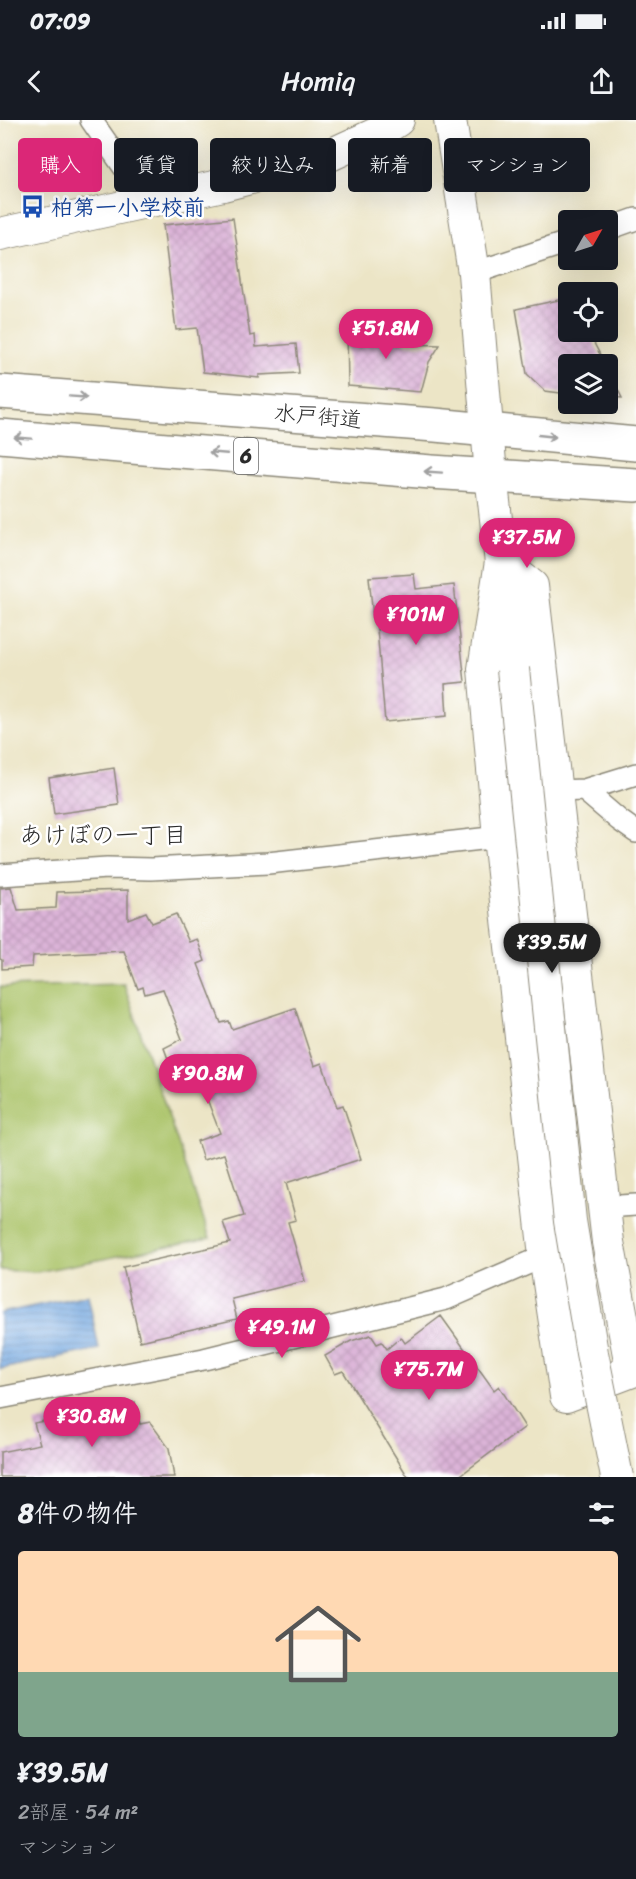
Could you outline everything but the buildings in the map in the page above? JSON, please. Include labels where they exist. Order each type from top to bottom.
[{"type":"highway","name":"水戸街道","points":[[0,392],[488,430],[636,444]]},
{"type":"highway","name":"水戸街道","points":[[0,436],[419,471],[636,485]]},
{"type":"street","points":[[90,120],[137,186],[138,203]]},
{"type":"street","points":[[0,234],[317,161],[378,133],[398,120]]},
{"type":"street","points":[[450,120],[474,273],[491,475],[570,1221],[592,1353],[617,1477]]},
{"type":"street","points":[[618,225],[636,219]]},
{"type":"street","points":[[474,273],[558,245]]},
{"type":"street","points":[[501,562],[532,586],[570,791],[604,1207],[608,1242],[634,1370],[566,1396],[545,1256],[499,837],[484,669],[501,562]]},
{"type":"street","points":[[570,791],[636,774]]},
{"type":"street","points":[[570,791],[636,832]]},
{"type":"street","points":[[0,875],[107,868],[151,869],[268,862],[499,837]]},
{"type":"street","points":[[604,1207],[636,1206]]},
{"type":"street","points":[[0,1398],[204,1359],[446,1299],[545,1256],[608,1242]]},
{"type":"green space","points":[[124,984],[210,1238],[37,1272],[0,1270],[0,987]]},
{"type":"water","points":[[88,1295],[99,1349],[0,1369],[0,1313]]},
{"type":"place","name":"柏第一小学校前","points":[[33,207]]},
{"type":"district","name":"あけぼの一丁目","points":[[103,835]]}]
